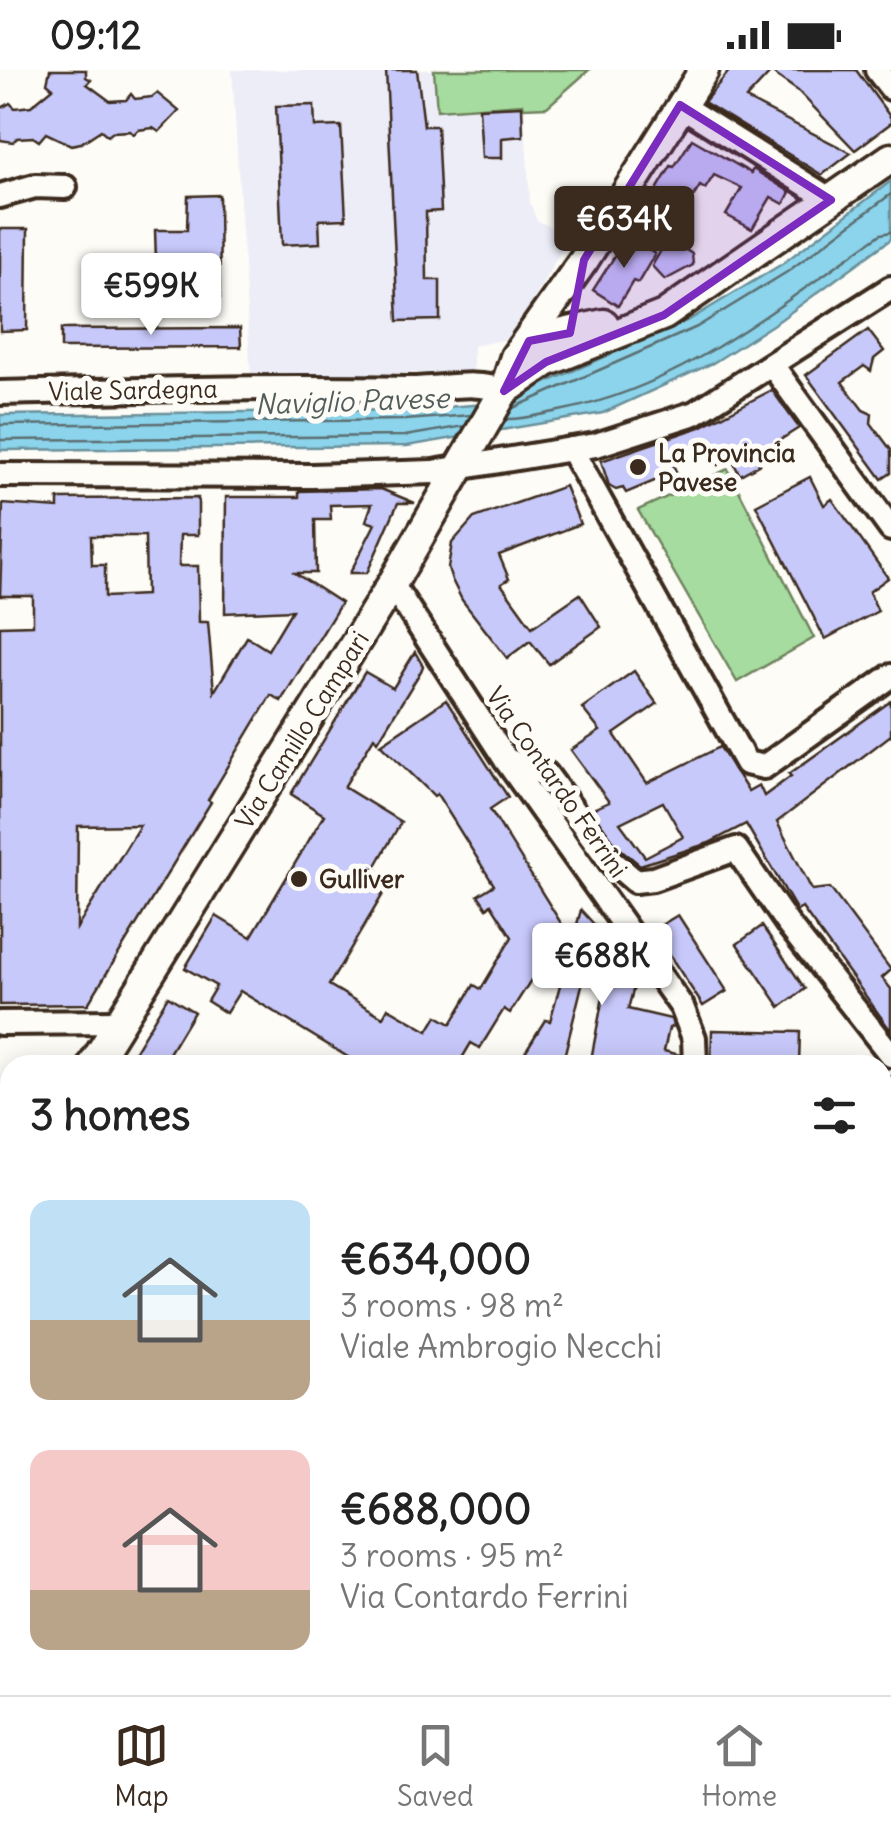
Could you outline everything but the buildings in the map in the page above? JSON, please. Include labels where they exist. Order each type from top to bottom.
[{"type":"street","points":[[504,391],[516,357],[584,260],[704,70]]},
{"type":"street","points":[[878,70],[891,88]]},
{"type":"street","points":[[680,106],[832,200]]},
{"type":"street","points":[[504,391],[546,362],[664,315],[891,158]]},
{"type":"street","points":[[0,196],[34,186],[65,187]]},
{"type":"street","points":[[583,329],[574,315],[584,260]]},
{"type":"street","points":[[0,476],[433,472],[596,445],[694,413],[891,288]]},
{"type":"street","points":[[530,341],[642,316],[664,315]]},
{"type":"street","points":[[772,366],[891,530]]},
{"type":"street","name":"Viale Sardegna","points":[[0,393],[283,386],[422,389],[486,384],[504,391]]},
{"type":"street","name":"Via Camillo Campari","points":[[99,1055],[392,584],[504,391]]},
{"type":"street","points":[[571,449],[746,763],[764,767],[891,676]]},
{"type":"street","name":"Via Contardo Ferrini","points":[[392,584],[506,760],[682,1007],[694,1038],[695,1055]]},
{"type":"street","points":[[506,760],[546,774],[607,858],[635,880],[653,879],[736,849],[787,923],[891,1055]]},
{"type":"street","points":[[0,1023],[120,1022]]},
{"type":"highlighted area","points":[[680,105],[831,200],[664,315],[546,362],[504,391],[529,341],[570,333],[584,260]]},
{"type":"shaded area","points":[[232,70],[434,70],[437,110],[524,104],[530,203],[537,221],[570,235],[512,338],[473,346],[473,371],[251,379]]},
{"type":"green space","points":[[434,70],[589,70],[547,107],[524,108],[523,104],[437,110]]},
{"type":"green space","points":[[728,469],[814,638],[737,682],[638,510]]},
{"type":"water","points":[[891,181],[891,239],[780,320],[713,363],[603,413],[407,446],[0,450],[0,415],[405,410],[500,403],[691,319],[782,264]]},
{"type":"place","name":"La Provincia Pavese","points":[[638,467]]},
{"type":"place","name":"Gulliver","points":[[299,879]]},
{"type":"water label","name":"Naviglio Pavese","points":[[352,401]]}]
